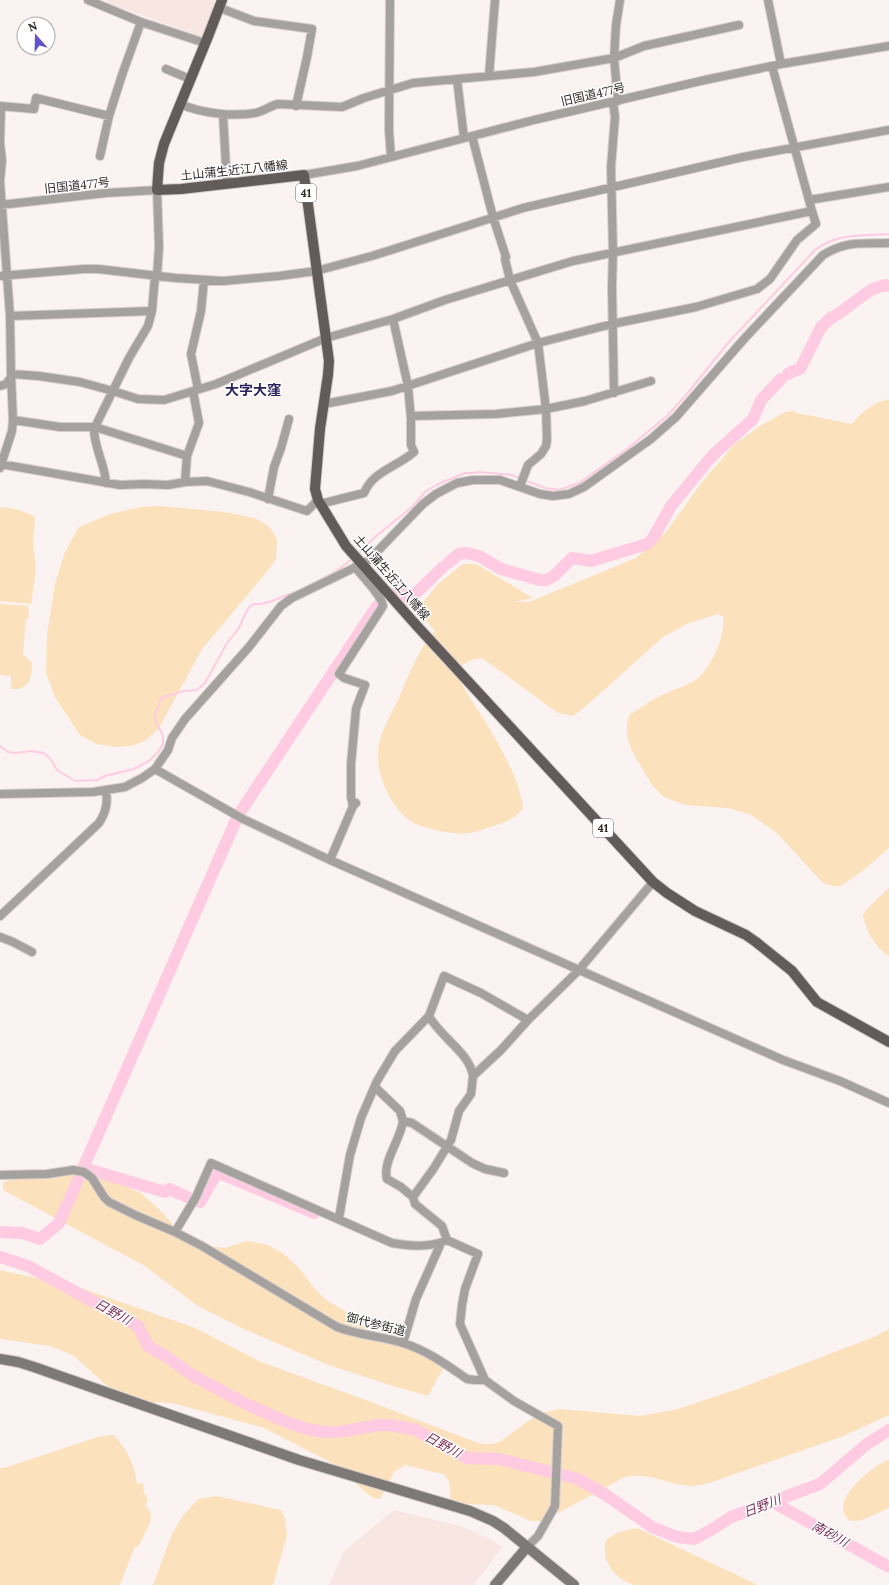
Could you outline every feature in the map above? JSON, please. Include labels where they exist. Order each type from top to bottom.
[{"type":"main road","points":[[157,190],[159,163],[164,144],[221,4]]},
{"type":"main road","name":"土山蒲生近江八幡線","points":[[157,190],[181,190],[304,175],[329,361],[320,428],[315,489],[319,502],[348,550],[358,564],[653,882],[695,911],[746,935],[792,972],[817,1002],[889,1042]]},
{"type":"street","points":[[88,0],[142,22],[206,43]]},
{"type":"street","points":[[390,0],[389,130],[391,157]]},
{"type":"street","points":[[489,76],[495,0]]},
{"type":"street","points":[[614,393],[612,324],[612,276],[614,252],[612,154],[616,101],[614,58],[616,25],[620,0]]},
{"type":"street","points":[[768,0],[781,64]]},
{"type":"street","points":[[221,4],[254,21],[312,29],[308,57],[296,106]]},
{"type":"street","points":[[100,156],[122,75],[142,22]]},
{"type":"street","points":[[180,104],[223,115],[255,113],[278,104],[342,107],[354,101],[413,83],[534,72],[614,58],[644,46],[740,25]]},
{"type":"street","name":"旧国道477号","points":[[304,175],[357,166],[616,101],[781,64],[889,46]]},
{"type":"street","points":[[324,404],[361,398],[408,386],[538,343],[612,324],[696,307],[757,289],[770,279],[797,240],[816,224],[772,66]]},
{"type":"street","points":[[166,69],[190,79]]},
{"type":"street","points":[[457,78],[468,137],[501,240],[510,280],[538,343],[546,409],[547,440],[546,446],[541,454],[528,465],[521,485]]},
{"type":"street","points":[[110,116],[36,98],[34,109],[0,106],[0,143],[2,160],[0,181],[4,276],[10,316],[13,420],[12,431],[0,466],[120,485],[168,485],[185,482],[207,481],[307,512],[319,502],[364,493],[368,483],[378,474],[407,458],[414,452],[411,445],[411,416],[408,386],[393,319]]},
{"type":"street","points":[[223,115],[227,184]]},
{"type":"street","points":[[4,276],[84,269],[204,280],[245,280],[316,271],[372,256],[523,208],[612,186],[794,146],[889,130]]},
{"type":"street","points":[[809,200],[889,187]]},
{"type":"street","points":[[106,483],[106,476],[94,440],[95,427],[148,326],[152,311],[159,247],[157,190]]},
{"type":"street","name":"旧国道477号","points":[[1,205],[100,194],[157,190]]},
{"type":"street","points":[[11,375],[56,378],[80,382],[138,399],[164,400],[238,375],[287,353],[326,338],[393,319],[445,300],[573,261],[812,212]]},
{"type":"street","points":[[0,794],[93,792],[130,785],[155,769],[168,750],[172,738],[185,719],[249,647],[281,606],[292,598],[368,560],[436,494],[450,486],[473,480],[490,479],[507,481],[521,485],[540,494],[553,496],[569,494],[584,486],[651,440],[676,417],[744,339],[823,255],[834,248],[845,244],[889,243]]},
{"type":"street","points":[[185,482],[187,456],[199,423],[192,354],[201,311],[204,280]]},
{"type":"street","points":[[10,316],[152,311]]},
{"type":"street","points":[[0,386],[6,384],[11,375]]},
{"type":"street","points":[[411,416],[490,414],[546,409],[585,401],[652,381]]},
{"type":"street","points":[[268,499],[274,467],[289,419]]},
{"type":"street","points":[[13,420],[60,427],[95,427],[187,456]]},
{"type":"street","points":[[330,860],[354,804],[351,797],[351,764],[356,709],[365,685],[344,678],[339,674],[383,606],[358,564]]},
{"type":"street","points":[[155,769],[243,819],[330,860],[783,1060],[840,1081],[889,1103]]},
{"type":"street","points":[[0,916],[98,823],[106,811],[108,802],[106,790]]},
{"type":"street","points":[[473,1076],[501,1050],[528,1020],[578,970],[653,882]]},
{"type":"street","points":[[0,938],[13,942],[32,952]]},
{"type":"street","points":[[339,1218],[347,1170],[356,1130],[374,1087],[395,1051],[429,1016],[444,976],[474,990],[528,1020]]},
{"type":"street","points":[[412,1197],[448,1146],[459,1111],[471,1094],[473,1076],[468,1060],[440,1032],[429,1016]]},
{"type":"street","points":[[374,1087],[400,1111],[403,1121],[402,1131],[388,1163],[387,1179],[401,1187],[412,1197],[415,1204],[442,1226],[444,1242],[416,1299],[403,1343]]},
{"type":"street","points":[[403,1121],[412,1123],[478,1166],[504,1173]]},
{"type":"street","points":[[175,1232],[196,1197],[211,1163],[339,1218],[392,1243],[418,1246],[444,1242],[478,1254],[465,1289],[460,1324],[485,1380],[508,1397],[558,1426],[554,1509],[538,1536],[495,1585]]},
{"type":"street","name":"御代参街道","points":[[0,1175],[47,1174],[73,1170],[81,1171],[92,1178],[109,1202],[202,1246],[337,1327],[344,1330],[403,1343],[428,1354],[467,1379],[485,1380]]},
{"type":"street","points":[[0,1359],[18,1362],[34,1367],[299,1460],[470,1510],[493,1521],[574,1585]]},
{"type":"shaded area","points":[[107,0],[215,0],[205,38],[108,3]]},
{"type":"shaded area","points":[[889,399],[889,848],[857,875],[844,884],[838,886],[823,883],[776,832],[751,815],[729,808],[686,805],[664,797],[652,785],[632,751],[627,736],[629,715],[658,697],[687,685],[703,674],[713,659],[720,641],[723,616],[718,614],[689,623],[663,637],[573,716],[558,713],[482,658],[471,660],[464,664],[461,666],[459,674],[461,683],[489,727],[507,760],[520,792],[523,808],[513,818],[504,822],[475,832],[457,833],[443,832],[416,824],[408,819],[394,804],[388,794],[380,774],[378,755],[380,740],[414,663],[435,631],[417,610],[438,584],[463,564],[476,564],[533,598],[515,602],[529,602],[636,558],[666,532],[702,482],[734,445],[760,426],[785,412],[793,411],[852,424],[868,408]]},
{"type":"shaded area","points":[[161,506],[225,512],[254,518],[266,524],[273,532],[277,540],[276,559],[202,649],[159,728],[145,741],[131,746],[115,747],[97,744],[80,735],[55,697],[46,673],[47,635],[55,584],[65,552],[79,527],[110,514],[141,507]]},
{"type":"shaded area","points":[[3,507],[20,510],[35,517],[33,543],[36,569],[31,604],[0,601],[0,508]]},
{"type":"shaded area","points":[[0,604],[28,606],[29,618],[26,619],[23,654],[32,663],[31,674],[29,682],[18,689],[11,689],[11,676],[0,675]]},
{"type":"shaded area","points":[[889,888],[889,956],[884,953],[875,943],[866,927],[863,915],[868,908]]},
{"type":"shaded area","points":[[87,1172],[141,1193],[162,1212],[180,1233],[207,1246],[225,1248],[247,1241],[268,1245],[281,1252],[298,1267],[315,1289],[326,1300],[345,1311],[379,1340],[406,1346],[444,1367],[428,1396],[326,1364],[246,1330],[198,1306],[143,1265],[3,1190],[3,1183],[14,1177]]},
{"type":"shaded area","points":[[0,1270],[78,1287],[195,1328],[261,1362],[481,1444],[490,1444],[501,1441],[538,1414],[560,1409],[640,1416],[678,1409],[738,1389],[874,1337],[889,1329],[889,1415],[841,1437],[704,1484],[690,1486],[650,1477],[625,1477],[543,1521],[531,1521],[494,1505],[469,1504],[450,1500],[449,1483],[443,1474],[405,1465],[394,1472],[380,1499],[369,1495],[336,1465],[264,1428],[176,1404],[160,1402],[148,1404],[116,1394],[74,1356],[50,1346],[0,1339]]},
{"type":"shaded area","points":[[114,1435],[130,1458],[137,1484],[143,1483],[144,1493],[148,1499],[145,1505],[151,1513],[150,1523],[138,1547],[135,1546],[120,1585],[0,1585],[0,1468],[4,1468],[101,1436]]},
{"type":"shaded area","points":[[889,1459],[889,1508],[863,1519],[854,1521],[848,1519],[844,1514],[843,1506],[851,1489],[866,1474]]},
{"type":"shaded area","points":[[216,1496],[281,1510],[285,1519],[287,1535],[273,1585],[153,1585],[172,1534],[182,1517],[198,1499]]},
{"type":"shaded area","points":[[394,1510],[460,1526],[488,1538],[502,1547],[474,1585],[329,1585],[344,1551]]},
{"type":"shaded area","points":[[637,1528],[758,1585],[634,1585],[629,1583],[619,1577],[610,1568],[606,1557],[605,1546],[607,1539],[619,1532]]},
{"type":"waterway","points":[[524,480],[545,488],[559,490],[579,483],[627,449],[667,416],[687,394],[728,343],[815,250],[832,241],[850,236],[889,234]]},
{"type":"waterway","points":[[788,374],[800,369],[821,327],[831,318],[872,289],[886,285],[889,286]]},
{"type":"waterway","points":[[448,563],[459,554],[466,553],[479,556],[501,569],[540,580],[547,580],[555,575],[572,558],[591,561],[647,544],[653,538],[671,506],[712,456],[753,419],[761,400],[781,379]]},
{"type":"waterway","points":[[357,555],[376,536],[412,507],[425,492],[438,484],[465,473],[479,472],[512,475],[520,478]]},
{"type":"waterway","points":[[307,587],[335,572],[352,559]]},
{"type":"waterway","points":[[377,565],[397,587]]},
{"type":"waterway","points":[[396,588],[397,587],[407,599],[410,599],[443,567]]},
{"type":"waterway","points":[[0,746],[8,752],[16,753],[31,751],[43,753],[50,758],[57,770],[75,781],[97,780],[105,776],[134,769],[149,761],[158,752],[163,744],[163,736],[154,718],[161,698],[184,691],[197,690],[205,683],[227,643],[239,628],[250,606],[272,601],[295,592]]},
{"type":"waterway","points":[[241,811],[377,606]]},
{"type":"waterway","points":[[0,1232],[22,1233],[40,1239],[59,1223],[236,820]]},
{"type":"waterway","points":[[84,1168],[165,1192],[169,1189],[192,1199]]},
{"type":"waterway","points":[[198,1201],[200,1202],[217,1173],[314,1213]]},
{"type":"waterway","name":"日野川","points":[[0,1257],[28,1266],[138,1326],[148,1346],[167,1357],[192,1375],[244,1403],[289,1423],[307,1429],[324,1432],[339,1432],[379,1425],[390,1425],[416,1430],[467,1458],[499,1459],[578,1479],[606,1495],[652,1527],[677,1537],[694,1539],[731,1517],[820,1484],[867,1444],[889,1430]]},
{"type":"waterway","name":"南砂川","points":[[771,1501],[889,1567]]},
{"type":"district","name":"大字大窪","points":[[253,390]]}]
